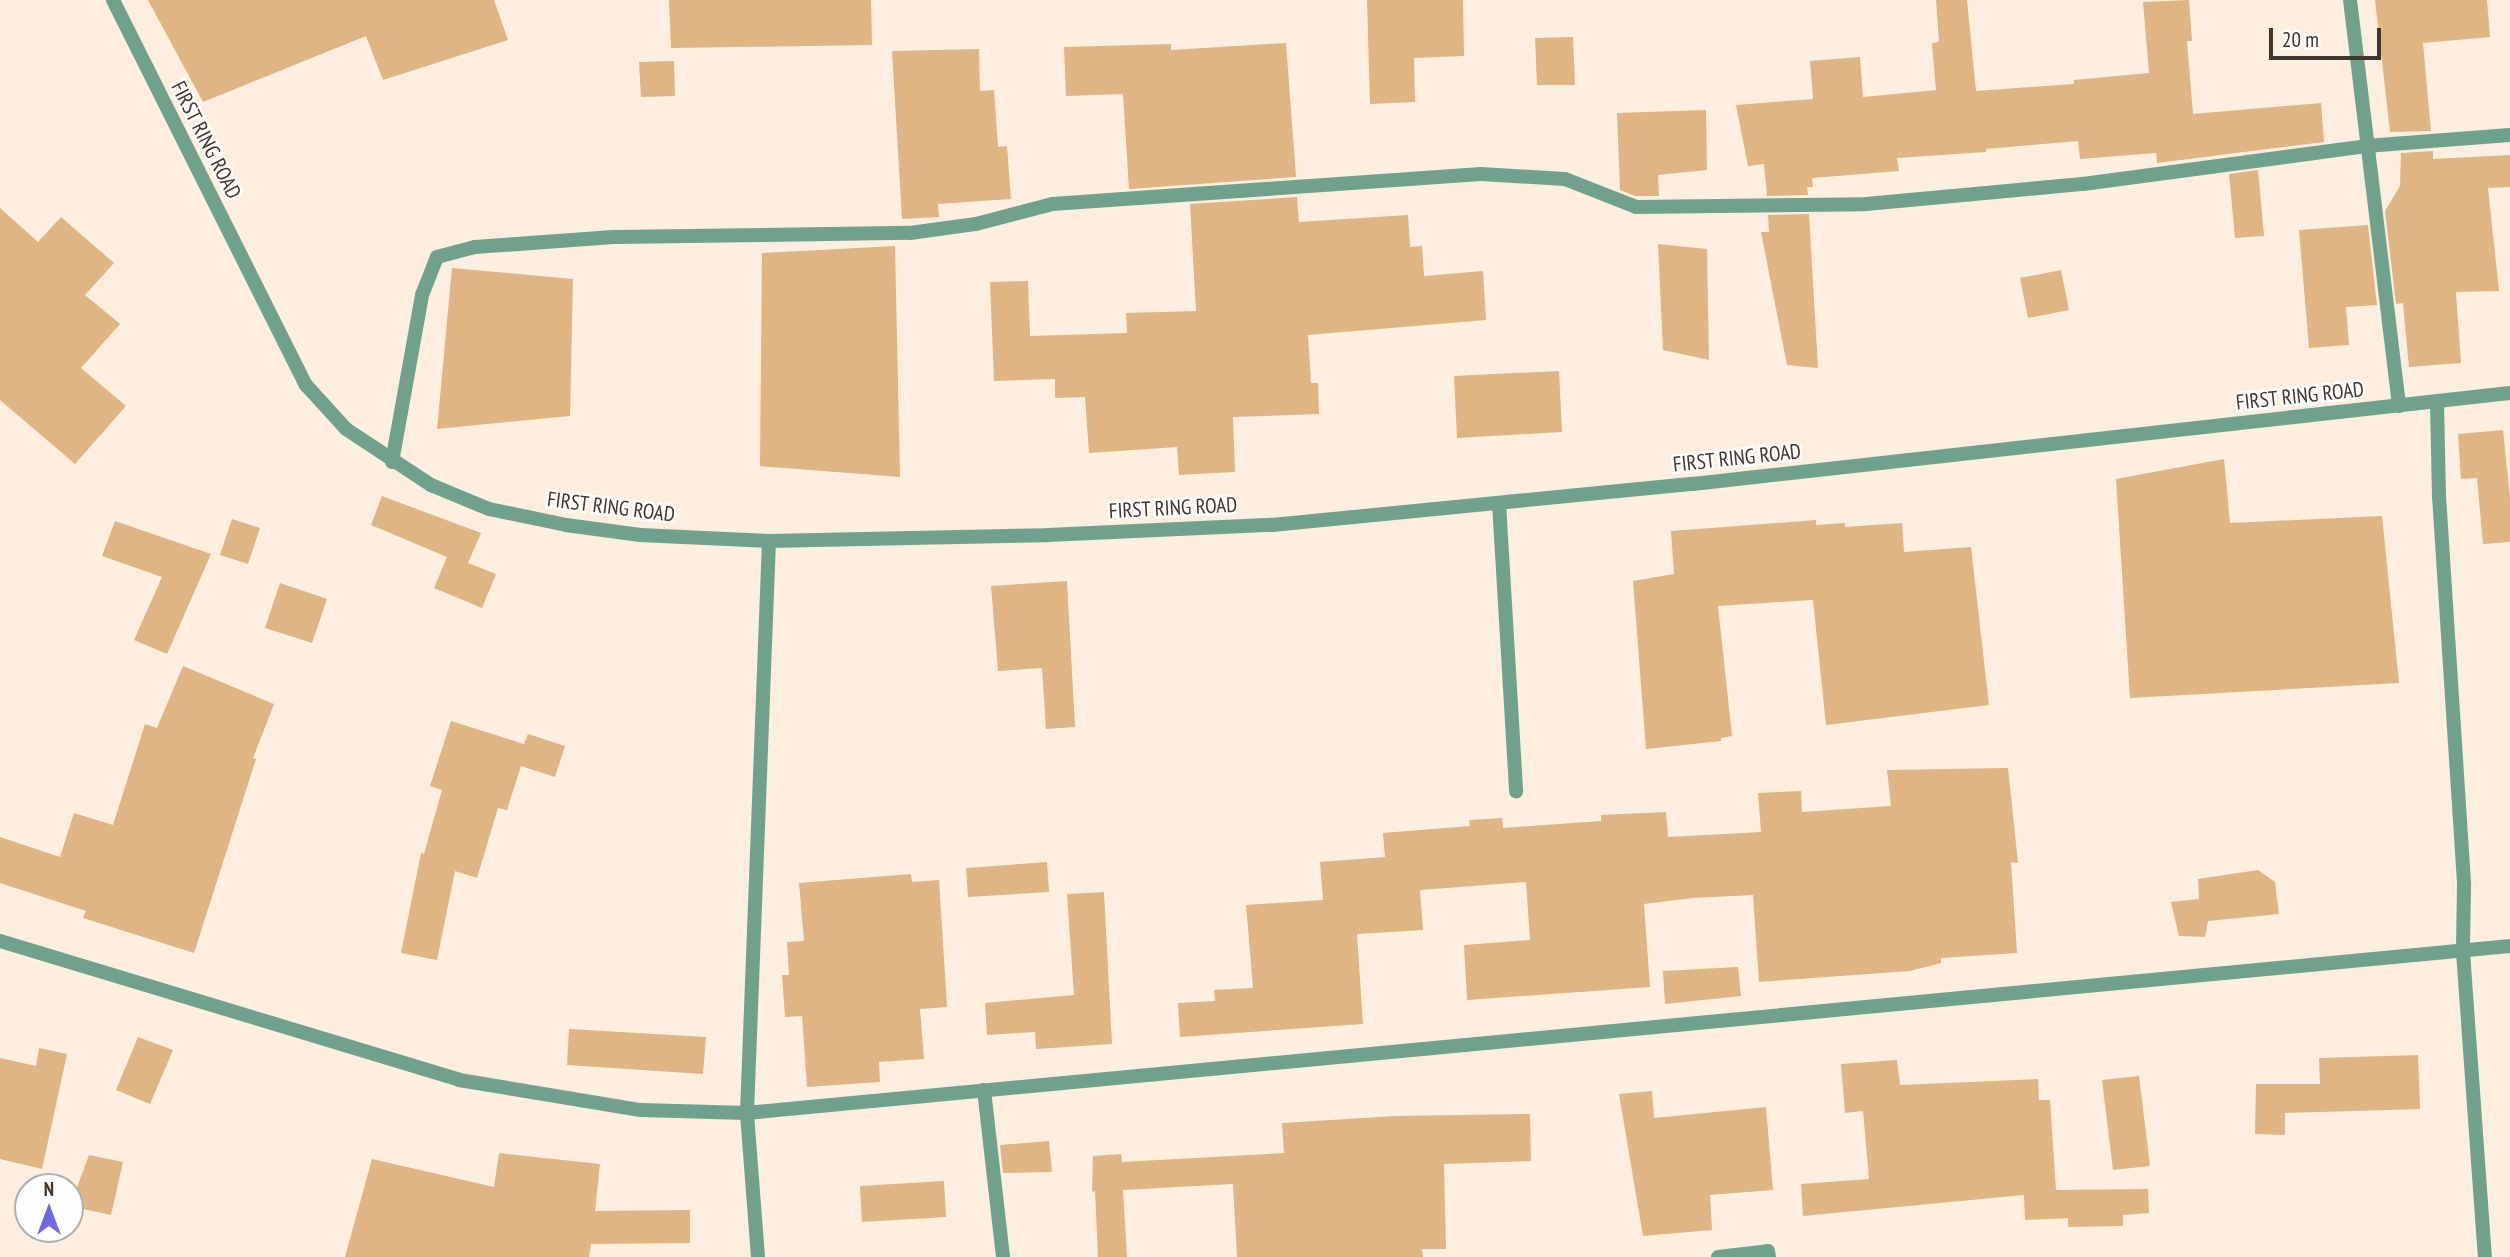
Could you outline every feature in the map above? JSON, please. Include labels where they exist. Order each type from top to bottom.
[{"type":"street","name":"FIRST RING ROAD","points":[[113,0],[306,386],[346,429],[392,462],[431,485],[489,509],[566,526],[640,535],[769,541],[1048,535],[1259,526],[1499,503],[2510,393]]},
{"type":"street","points":[[2350,0],[2399,407]]},
{"type":"street","points":[[392,462],[422,295],[437,257],[475,247],[614,237],[910,233],[976,224],[1052,204],[1482,174],[1565,179],[1636,207],[1866,204],[2083,184],[2366,146],[2510,135]]},
{"type":"street","points":[[2437,401],[2439,496],[2464,885],[2463,952],[2485,1257]]},
{"type":"street","points":[[1499,503],[1516,792]]},
{"type":"street","points":[[758,1257],[747,1112],[769,541]]},
{"type":"street","points":[[0,941],[459,1080],[641,1110],[747,1112],[2510,946]]},
{"type":"street","points":[[984,1090],[1003,1257]]},
{"type":"street","points":[[1718,1257],[1768,1251],[1769,1257]]},
{"type":"building","points":[[148,0],[494,0],[508,40],[383,80],[366,36],[203,102]]},
{"type":"building","points":[[669,0],[871,0],[872,45],[671,48]]},
{"type":"building","points":[[1367,0],[1463,0],[1464,56],[1414,58],[1415,102],[1370,104]]},
{"type":"building","points":[[1936,0],[1967,0],[1976,91],[2074,84],[2074,80],[2149,73],[2143,2],[2189,0],[2192,41],[2187,41],[2193,114],[2321,103],[2324,142],[2157,163],[2156,153],[2080,159],[2078,141],[1986,149],[1986,152],[1897,158],[1899,171],[1812,178],[1813,187],[1807,187],[1808,195],[1767,196],[1764,164],[1748,166],[1736,105],[1813,99],[1810,61],[1860,57],[1863,97],[1936,90],[1932,43],[1939,42]]},
{"type":"building","points":[[2375,0],[2487,0],[2490,37],[2423,43],[2431,131],[2390,132]]},
{"type":"building","points":[[1573,37],[1575,85],[1537,85],[1535,38]]},
{"type":"building","points":[[1286,43],[1296,177],[1129,189],[1123,94],[1066,96],[1064,47],[1171,44],[1171,50]]},
{"type":"building","points":[[979,49],[980,91],[994,90],[998,147],[1007,146],[1011,199],[938,204],[939,217],[902,219],[892,51]]},
{"type":"building","points":[[674,61],[675,96],[641,97],[639,62]]},
{"type":"building","points":[[1706,110],[1707,170],[1658,175],[1659,196],[1635,196],[1620,190],[1617,113]]},
{"type":"building","points":[[2433,151],[2433,159],[2510,155],[2510,187],[2488,188],[2499,291],[2456,292],[2461,363],[2409,367],[2403,303],[2396,304],[2385,211],[2400,186],[2401,153]]},
{"type":"building","points":[[2258,170],[2264,236],[2235,238],[2229,174]]},
{"type":"building","points":[[1297,197],[1299,222],[1408,215],[1410,247],[1422,246],[1424,276],[1483,271],[1486,320],[1308,335],[1311,383],[1318,383],[1319,414],[1233,417],[1235,472],[1179,475],[1177,447],[1089,453],[1085,397],[1055,398],[1055,379],[994,381],[990,282],[1028,281],[1030,336],[1127,333],[1126,313],[1196,311],[1190,204]]},
{"type":"building","points":[[0,208],[38,242],[61,217],[114,263],[85,295],[120,324],[81,368],[126,406],[75,464],[0,400]]},
{"type":"building","points":[[1809,214],[1818,368],[1787,365],[1761,232],[1769,232],[1768,215]]},
{"type":"building","points":[[2368,225],[2377,305],[2346,307],[2349,345],[2309,348],[2299,230]]},
{"type":"building","points":[[1658,244],[1707,249],[1709,360],[1663,350]]},
{"type":"building","points":[[895,246],[900,477],[760,466],[762,253]]},
{"type":"building","points":[[452,268],[573,279],[570,416],[437,429]]},
{"type":"building","points":[[2061,270],[2069,310],[2028,318],[2020,278]]},
{"type":"building","points":[[1559,371],[1562,432],[1457,438],[1454,376]]},
{"type":"building","points":[[2503,430],[2510,498],[2510,542],[2483,544],[2477,478],[2461,479],[2458,434]]},
{"type":"building","points":[[2224,459],[2230,523],[2382,516],[2399,683],[2130,698],[2116,479]]},
{"type":"building","points":[[382,496],[481,533],[468,563],[496,574],[482,608],[434,588],[447,557],[371,525]]},
{"type":"building","points":[[232,519],[260,528],[248,564],[220,555]]},
{"type":"building","points":[[1816,520],[1816,525],[1845,523],[1845,527],[1902,523],[1904,552],[1971,547],[1989,705],[1826,725],[1813,600],[1718,606],[1732,736],[1721,738],[1721,741],[1646,749],[1633,581],[1674,574],[1671,531]]},
{"type":"building","points":[[115,521],[211,554],[167,654],[134,640],[162,577],[102,556]]},
{"type":"building","points":[[1067,581],[1075,727],[1046,729],[1042,668],[998,671],[991,586]]},
{"type":"building","points":[[280,583],[327,599],[312,643],[265,628]]},
{"type":"building","points":[[183,666],[274,704],[253,758],[256,759],[194,953],[83,918],[86,911],[0,883],[0,837],[60,857],[74,813],[113,825],[145,724],[157,728]]},
{"type":"building","points":[[451,721],[524,744],[528,734],[565,746],[555,777],[521,766],[507,810],[498,808],[477,878],[455,871],[437,960],[401,953],[421,853],[424,854],[442,790],[430,786]]},
{"type":"building","points":[[2008,768],[2018,863],[2011,862],[2017,953],[1941,958],[1941,963],[1910,971],[1759,982],[1753,895],[1693,898],[1644,904],[1650,987],[1467,1000],[1464,945],[1530,940],[1526,882],[1420,890],[1423,930],[1357,934],[1363,1024],[1180,1037],[1178,1003],[1215,1001],[1214,990],[1253,988],[1246,905],[1323,900],[1320,862],[1385,857],[1383,833],[1470,826],[1469,820],[1502,818],[1503,828],[1601,821],[1601,815],[1666,812],[1668,837],[1761,832],[1758,793],[1801,791],[1802,812],[1891,806],[1887,770]]},
{"type":"building","points":[[1047,862],[1049,892],[968,897],[966,868]]},
{"type":"building","points":[[2258,870],[2275,882],[2279,914],[2208,921],[2205,937],[2179,936],[2171,902],[2199,899],[2198,879]]},
{"type":"building","points":[[911,874],[912,882],[939,880],[947,1007],[920,1009],[924,1059],[879,1062],[880,1082],[807,1087],[802,1016],[785,1017],[782,975],[789,975],[787,942],[804,941],[799,883]]},
{"type":"building","points":[[1104,892],[1112,1044],[1036,1049],[1035,1032],[987,1035],[985,1003],[1074,995],[1067,894]]},
{"type":"building","points":[[1738,967],[1741,996],[1665,1004],[1663,971]]},
{"type":"building","points":[[569,1029],[706,1037],[703,1074],[567,1065]]},
{"type":"building","points":[[138,1037],[173,1050],[150,1104],[116,1090]]},
{"type":"building","points":[[39,1048],[67,1054],[42,1169],[0,1159],[0,1058],[36,1066]]},
{"type":"building","points":[[2418,1055],[2420,1109],[2285,1113],[2285,1135],[2255,1134],[2256,1084],[2320,1084],[2319,1058]]},
{"type":"building","points":[[1897,1060],[1900,1085],[2038,1079],[2039,1100],[2050,1100],[2056,1190],[2148,1189],[2149,1213],[2123,1215],[2123,1226],[2068,1227],[2068,1218],[2025,1220],[2024,1195],[1803,1216],[1801,1184],[1869,1179],[1863,1111],[1845,1113],[1841,1064]]},
{"type":"building","points":[[2139,1076],[2150,1166],[2113,1170],[2102,1080]]},
{"type":"building","points":[[1652,1091],[1654,1118],[1766,1107],[1773,1190],[1710,1195],[1712,1230],[1643,1236],[1619,1094]]},
{"type":"building","points":[[1530,1114],[1531,1161],[1444,1164],[1446,1249],[1422,1249],[1423,1257],[1237,1257],[1233,1184],[1123,1190],[1127,1257],[1098,1257],[1095,1191],[1092,1192],[1093,1156],[1121,1154],[1122,1162],[1284,1153],[1282,1123],[1396,1116]]},
{"type":"building","points":[[1049,1141],[1052,1172],[1003,1173],[1000,1145]]},
{"type":"building","points":[[499,1153],[600,1164],[595,1211],[690,1210],[690,1243],[591,1244],[589,1257],[345,1257],[372,1159],[494,1187]]},
{"type":"building","points":[[89,1155],[123,1162],[111,1215],[84,1209],[82,1173]]},
{"type":"building","points":[[944,1181],[946,1217],[862,1222],[860,1186]]}]
